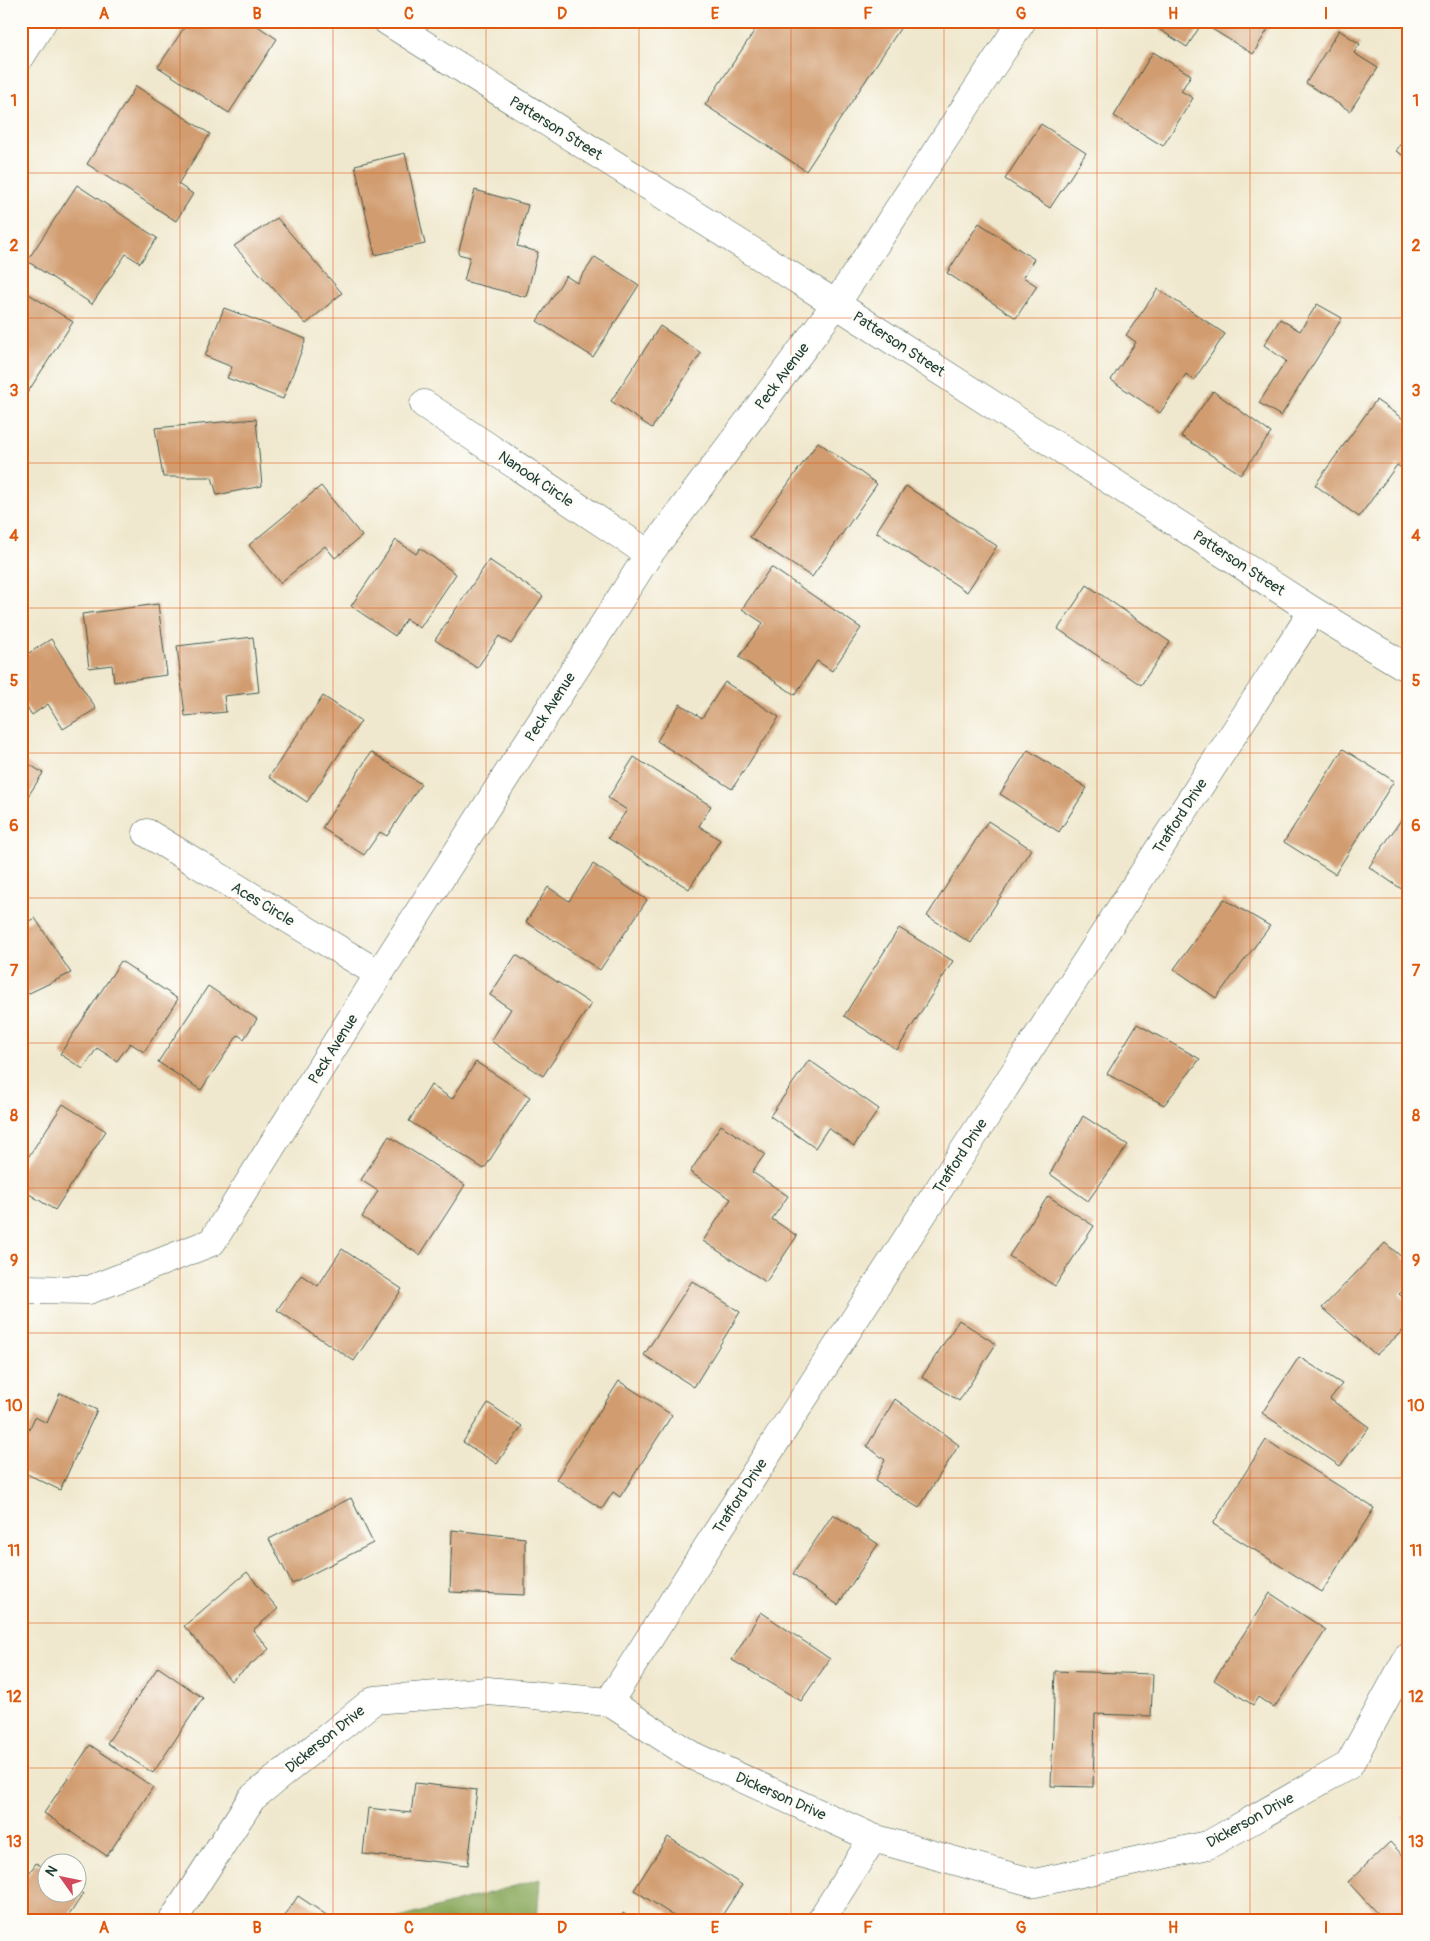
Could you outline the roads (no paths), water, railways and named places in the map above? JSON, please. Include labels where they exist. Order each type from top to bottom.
[{"type":"street","points":[[21,56],[43,21]]},
{"type":"street","name":"Patterson Street","points":[[387,21],[836,304],[1313,611],[1409,669]]},
{"type":"street","name":"Peck Avenue","points":[[21,1289],[89,1290],[212,1242],[379,974],[649,554],[836,304],[1022,21]]},
{"type":"street","name":"Nanook Circle","points":[[424,404],[649,554]]},
{"type":"street","name":"Trafford Drive","points":[[609,1702],[1313,611]]},
{"type":"street","name":"Aces Circle","points":[[147,833],[379,974]]},
{"type":"street","name":"Dickerson Drive","points":[[173,1920],[252,1798],[374,1700],[488,1691],[609,1702],[691,1755],[873,1838],[1035,1883],[1208,1845],[1348,1765],[1409,1654]]},
{"type":"street","points":[[821,1920],[873,1838]]}]
